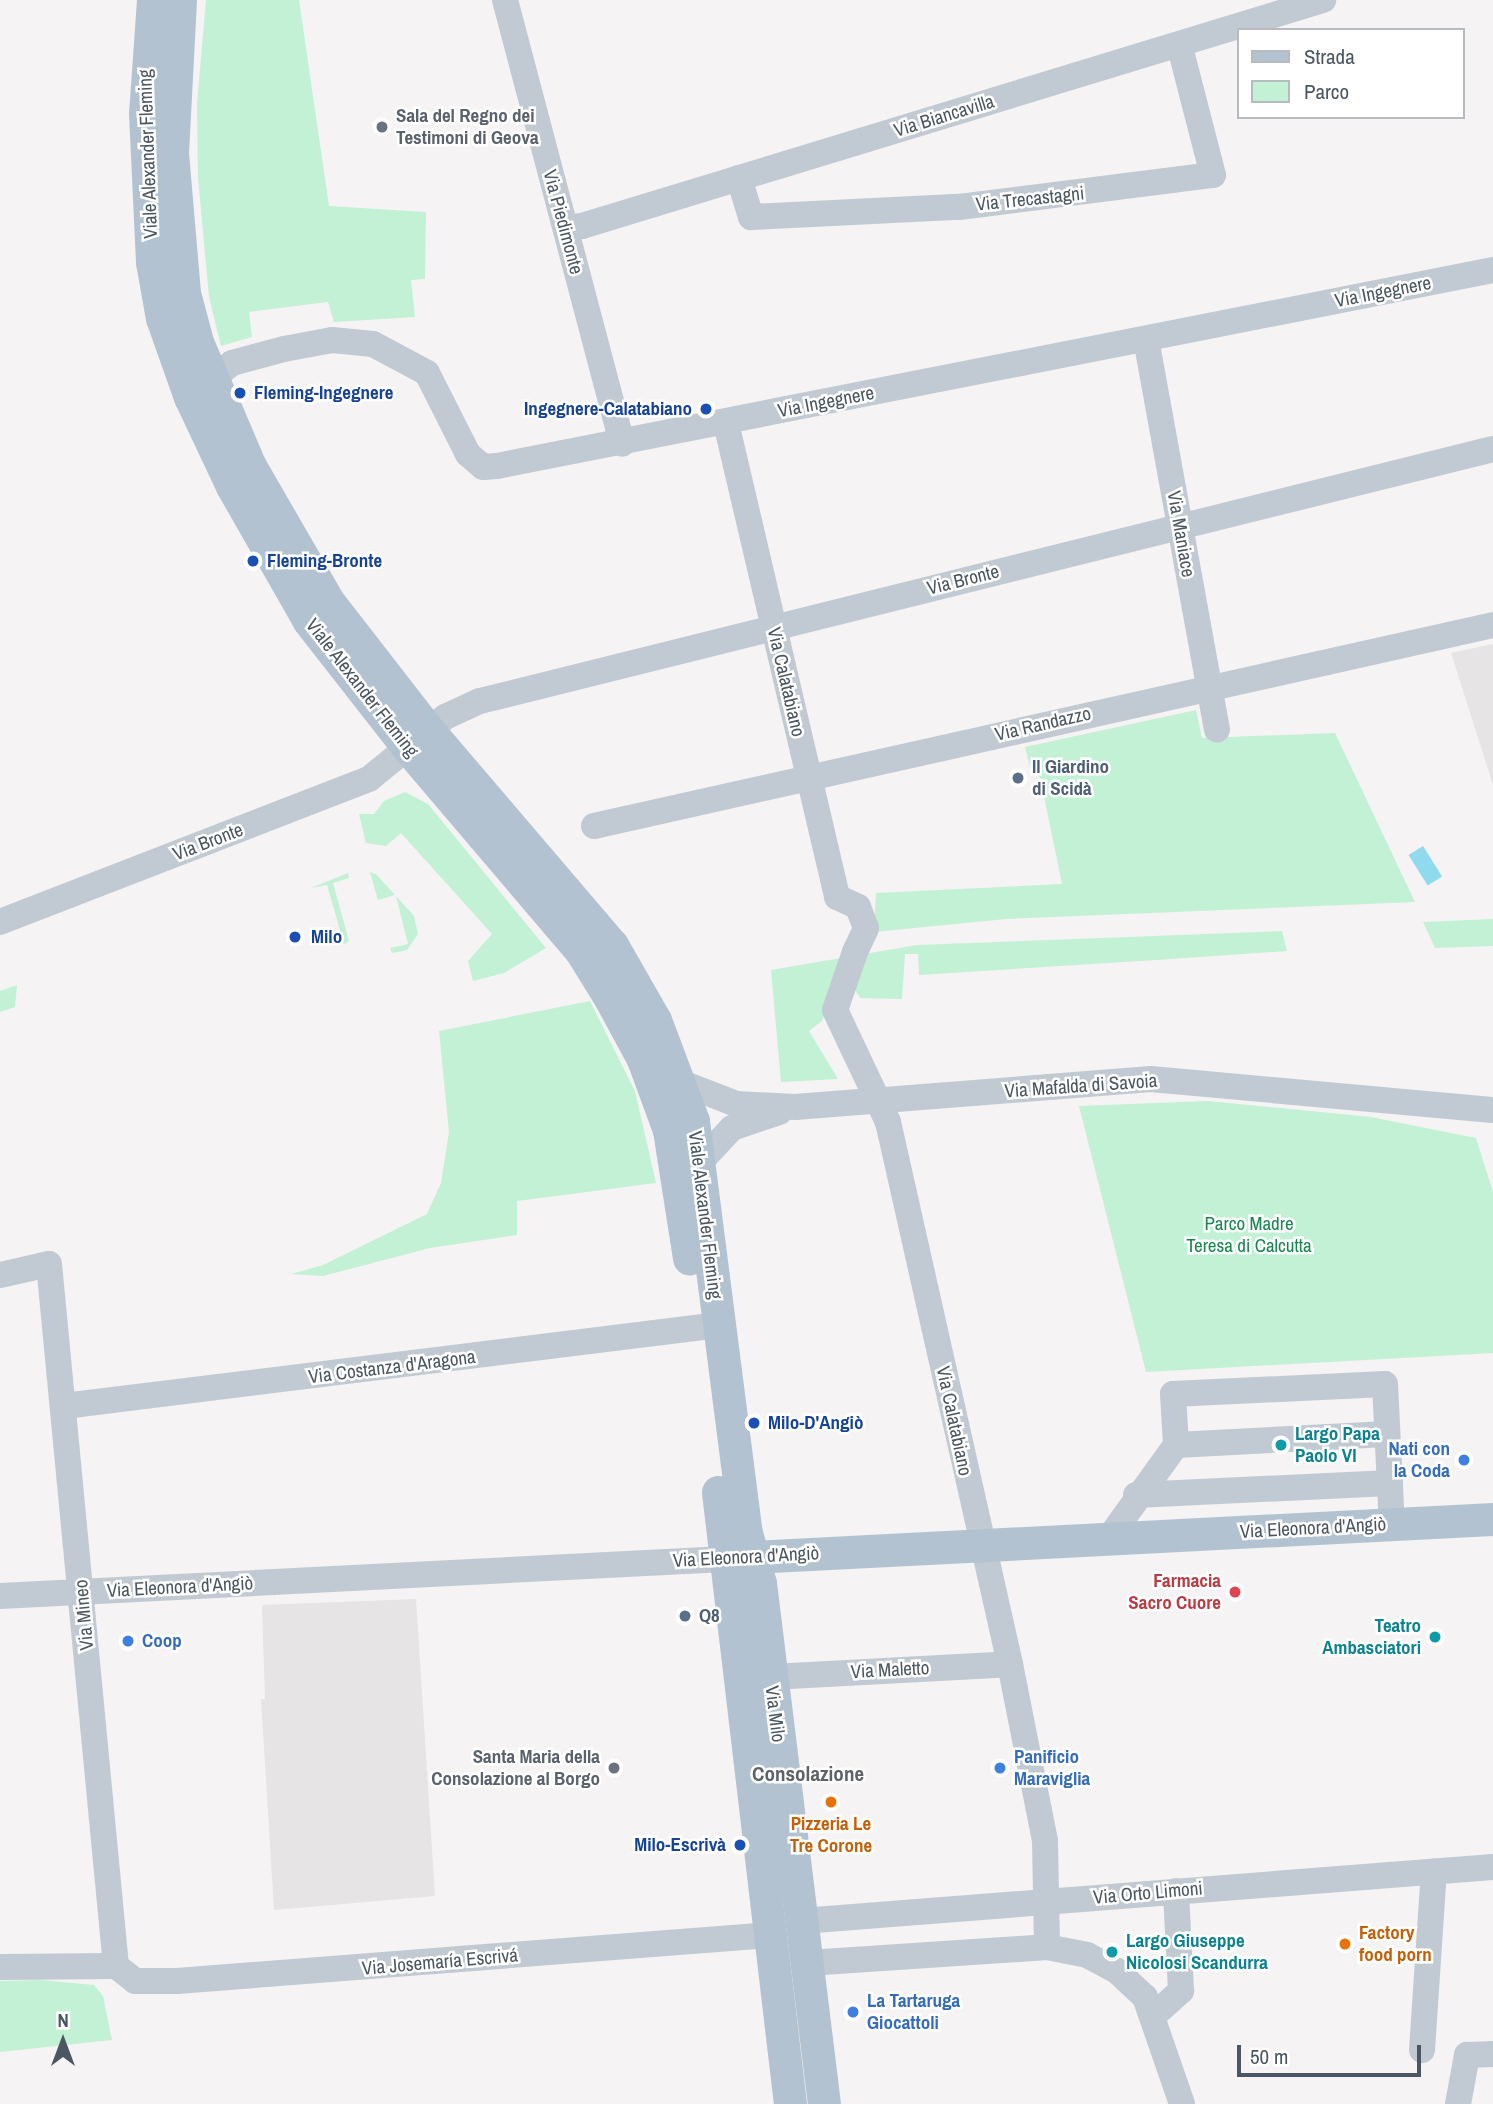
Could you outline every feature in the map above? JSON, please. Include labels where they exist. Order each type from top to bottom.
[{"type":"main road","name":"Viale Alexander Fleming","points":[[153,0],[145,113],[152,262],[162,318],[207,382]]},
{"type":"main road","name":"Viale Alexander Fleming","points":[[180,0],[172,90],[177,243],[189,314],[232,486],[302,611],[426,734],[612,945],[655,1020],[680,1082],[701,1161],[708,1326]]},
{"type":"main road","name":"Viale Alexander Fleming","points":[[426,734],[581,951],[643,1059],[669,1130],[708,1326]]},
{"type":"main road","name":"Via Milo","points":[[708,1326],[755,1678],[802,1921],[824,2104]]},
{"type":"main road","name":"Via Eleonora d'Angiò","points":[[739,1558],[1493,1519]]},
{"type":"main road","name":"Via Milo","points":[[755,1678],[769,1935],[790,2104]]},
{"type":"street","name":"Via Piedimonte","points":[[505,0],[622,444]]},
{"type":"street","name":"Via Biancavilla","points":[[565,227],[739,178],[1323,0]]},
{"type":"street","name":"Via Trecastagni","points":[[739,178],[751,217],[959,207],[1213,175],[1179,44]]},
{"type":"street","name":"Via Ingegnere","points":[[207,382],[285,349],[352,340],[393,351],[427,373],[468,454],[483,467],[622,444],[1493,270]]},
{"type":"street","name":"Via Maniace","points":[[1146,339],[1217,730]]},
{"type":"street","name":"Via Calatabiano","points":[[726,423],[837,897],[858,907],[860,940],[835,1010],[882,1102],[1010,1664],[1045,1841],[1046,1901],[1034,1947]]},
{"type":"street","name":"Via Bronte","points":[[0,922],[369,779],[426,734],[480,701],[1493,449]]},
{"type":"street","name":"Via Randazzo","points":[[594,826],[807,776],[1493,625]]},
{"type":"street","name":"Via Mafalda di Savoia","points":[[794,1107],[1151,1079],[1493,1110]]},
{"type":"street","points":[[680,1082],[736,1104],[794,1107]]},
{"type":"street","points":[[701,1161],[732,1128],[794,1107]]},
{"type":"street","name":"Via Mineo","points":[[0,1275],[49,1264],[83,1592],[116,1966]]},
{"type":"street","name":"Via Costanza d'Aragona","points":[[64,1406],[708,1326]]},
{"type":"street","points":[[1109,1538],[1136,1495],[1175,1445],[1172,1394],[1358,1385],[1385,1384],[1392,1525]]},
{"type":"street","points":[[1175,1445],[1387,1434]]},
{"type":"street","points":[[1136,1495],[1390,1483]]},
{"type":"street","name":"Via Eleonora d'Angiò","points":[[0,1596],[739,1558]]},
{"type":"street","name":"Via Maletto","points":[[755,1678],[1010,1664]]},
{"type":"street","name":"Via Orto Limoni","points":[[802,1921],[1493,1867]]},
{"type":"street","points":[[1422,2050],[1434,1871]]},
{"type":"street","points":[[1153,2016],[1181,1991],[1175,1891]]},
{"type":"street","name":"Via Josemaría Escrivá","points":[[116,1966],[135,1981],[177,1981],[769,1935]]},
{"type":"street","points":[[807,1964],[1034,1947],[1087,1955],[1117,1971],[1145,1997],[1182,2104]]},
{"type":"street","points":[[0,1967],[116,1966]]},
{"type":"street","points":[[1458,2104],[1467,2055],[1493,2054]]},
{"type":"shaded area","points":[[1493,644],[1493,785],[1451,653]]},
{"type":"shaded area","points":[[416,1599],[435,1896],[274,1910],[261,1699],[265,1699],[262,1605]]},
{"type":"green space","points":[[206,0],[299,0],[329,206],[426,212],[425,279],[411,280],[415,317],[334,322],[328,302],[249,312],[252,337],[221,346],[209,297],[198,178],[197,104]]},
{"type":"green space","points":[[1196,710],[1202,738],[1335,733],[1415,902],[1006,919],[874,932],[876,893],[1062,884],[1040,777],[1031,771],[1025,747]]},
{"type":"green space","points":[[405,792],[428,804],[546,948],[504,973],[473,981],[468,961],[492,934],[401,833],[386,846],[366,843],[359,814],[374,814],[384,801]]},
{"type":"green space","points":[[370,872],[376,874],[395,895],[378,900]]},
{"type":"green space","points":[[348,873],[349,878],[333,883],[349,941],[344,944],[327,885],[311,888]]},
{"type":"green space","points":[[396,896],[414,916],[418,934],[407,950],[392,953],[390,948],[408,944]]},
{"type":"green space","points":[[1493,919],[1493,946],[1435,948],[1423,922]]},
{"type":"green space","points":[[1282,931],[1287,951],[919,975],[918,954],[905,954],[902,999],[860,998],[853,986],[836,985],[822,1021],[809,1031],[838,1079],[781,1082],[771,970],[917,945]]},
{"type":"green space","points":[[17,985],[15,1007],[0,1012],[0,991]]},
{"type":"green space","points":[[590,1001],[635,1091],[656,1183],[517,1201],[517,1235],[430,1248],[323,1276],[291,1274],[323,1265],[427,1214],[441,1183],[449,1132],[439,1031]]},
{"type":"green space","name":"Parco Madre Teresa di Calcutta","points":[[1208,1101],[1371,1117],[1476,1138],[1493,1192],[1493,1353],[1146,1372],[1079,1106]]},
{"type":"green space","points":[[41,1980],[94,1985],[103,1996],[112,2040],[0,2052],[0,1981]]},
{"type":"water","points":[[1423,846],[1442,877],[1428,886],[1409,855]]},
{"type":"place","name":"Sala del Regno dei Testimoni di Geova","points":[[382,127]]},
{"type":"place","name":"Fleming-Ingegnere","points":[[240,393]]},
{"type":"place","name":"Ingegnere-Calatabiano","points":[[706,409]]},
{"type":"place","name":"Fleming-Bronte","points":[[253,561]]},
{"type":"place","name":"Il Giardino di Scidà","points":[[1018,778]]},
{"type":"place","name":"Milo","points":[[295,937]]},
{"type":"place","name":"Milo-D'Angiò","points":[[754,1423]]},
{"type":"place","name":"Largo Papa Paolo VI","points":[[1281,1445]]},
{"type":"place","name":"Nati con la Coda","points":[[1464,1460]]},
{"type":"place","name":"Farmacia Sacro Cuore","points":[[1235,1592]]},
{"type":"place","name":"Q8","points":[[685,1616]]},
{"type":"place","name":"Teatro Ambasciatori","points":[[1435,1637]]},
{"type":"place","name":"Coop","points":[[128,1641]]},
{"type":"place","name":"Santa Maria della Consolazione al Borgo","points":[[614,1768]]},
{"type":"place","name":"Panificio Maraviglia","points":[[1000,1768]]},
{"type":"place","name":"Pizzeria Le Tre Corone","points":[[831,1802]]},
{"type":"place","name":"Milo-Escrivà","points":[[740,1845]]},
{"type":"place","name":"Factory food porn","points":[[1345,1944]]},
{"type":"place","name":"Largo Giuseppe Nicolosi Scandurra","points":[[1112,1952]]},
{"type":"place","name":"La Tartaruga Giocattoli","points":[[853,2012]]},
{"type":"district","name":"Consolazione","points":[[808,1774]]}]
